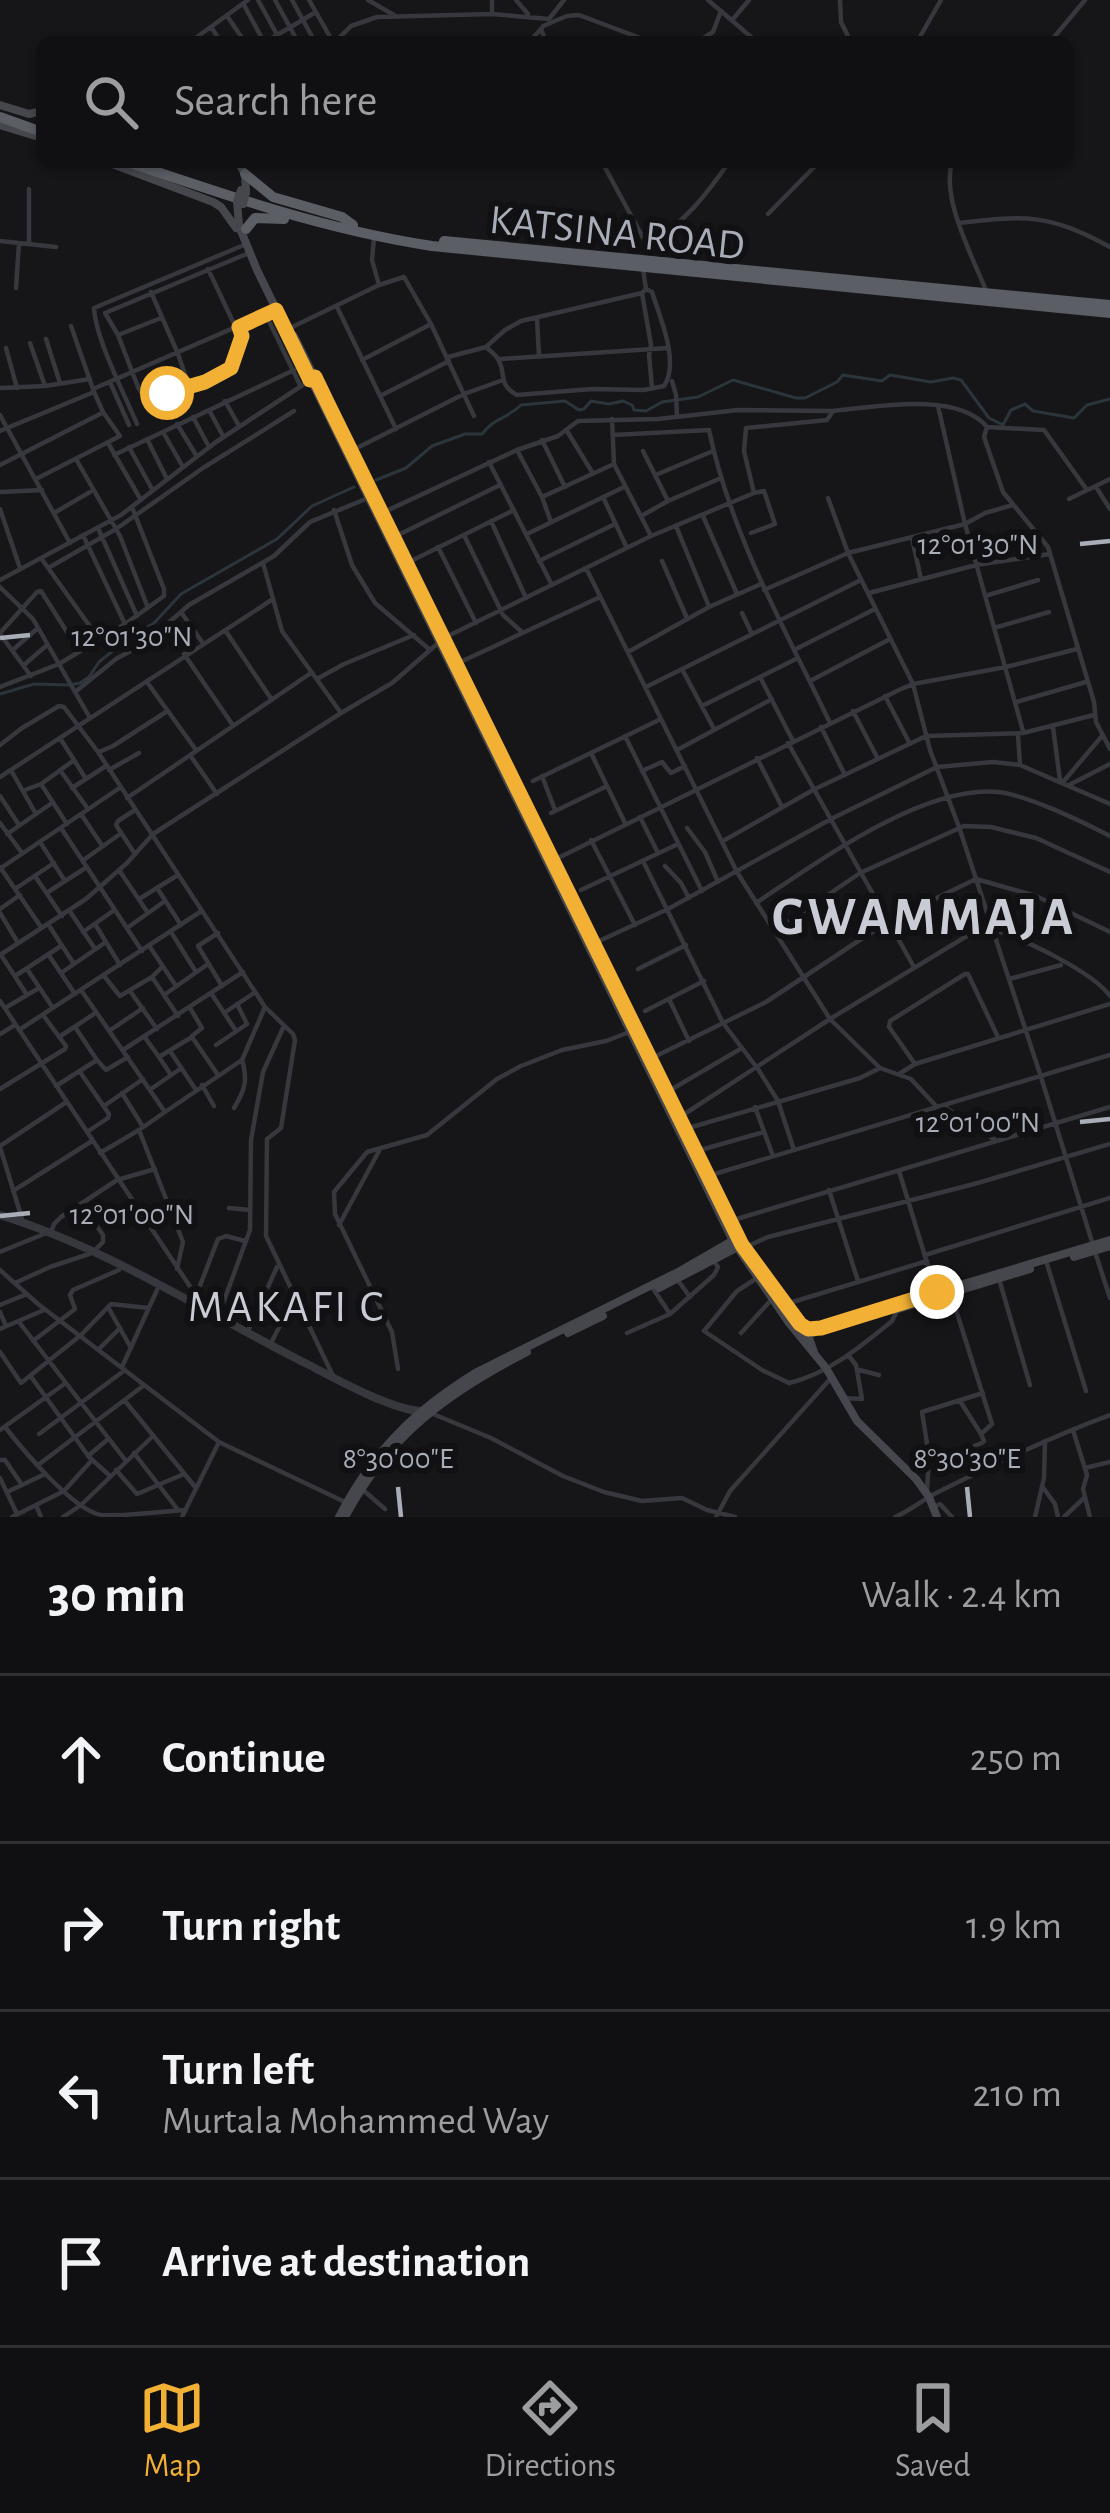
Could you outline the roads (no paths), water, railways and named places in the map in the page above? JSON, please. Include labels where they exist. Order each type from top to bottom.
[{"type":"highway","points":[[0,115],[36,130]]},
{"type":"highway","name":"KATSINA ROAD","points":[[136,168],[354,229],[414,238],[1110,309]]},
{"type":"highway","name":"KATSINA ROAD","points":[[164,168],[374,237],[491,254],[987,297]]},
{"type":"highway","points":[[245,174],[273,197],[342,217],[354,229]]},
{"type":"highway","points":[[245,240],[255,218],[265,216],[336,233],[354,229]]},
{"type":"main road","points":[[0,115],[36,112]]},
{"type":"main road","points":[[133,168],[221,207],[253,251],[290,328],[308,381],[352,452],[550,862]]},
{"type":"main road","points":[[238,168],[245,240],[308,381],[442,640],[727,1223],[757,1278],[806,1340],[866,1431],[916,1479],[935,1512]]},
{"type":"main road","points":[[239,197],[245,174],[240,168]]},
{"type":"main road","points":[[683,1131],[697,1151],[705,1177]]},
{"type":"main road","points":[[543,1341],[719,1256],[727,1223]]},
{"type":"main road","points":[[800,1324],[821,1328],[1110,1244]]},
{"type":"main road","points":[[343,1517],[393,1436],[411,1419],[543,1341],[739,1246]]},
{"type":"main road","points":[[739,1246],[786,1304],[806,1340]]},
{"type":"main road","points":[[806,1340],[1094,1248]]},
{"type":"main road","points":[[806,1340],[821,1328]]},
{"type":"main road","points":[[343,1517],[361,1485],[425,1412]]},
{"type":"street","points":[[258,0],[277,36]]},
{"type":"street","points":[[275,0],[294,36]]},
{"type":"street","points":[[292,0],[312,36]]},
{"type":"street","points":[[309,0],[330,36]]},
{"type":"street","points":[[368,0],[395,15]]},
{"type":"street","points":[[492,0],[492,14]]},
{"type":"street","points":[[517,0],[530,16]]},
{"type":"street","points":[[535,36],[564,0]]},
{"type":"street","points":[[708,0],[750,36]]},
{"type":"street","points":[[732,20],[749,0]]},
{"type":"street","points":[[840,0],[841,22],[848,36]]},
{"type":"street","points":[[920,36],[941,0]]},
{"type":"street","points":[[1055,36],[1085,0]]},
{"type":"street","points":[[203,36],[246,2],[261,36]]},
{"type":"street","points":[[707,36],[721,11]]},
{"type":"street","points":[[282,36],[316,12]]},
{"type":"street","points":[[341,36],[364,19],[395,15],[549,19]]},
{"type":"street","points":[[542,28],[579,15],[635,36]]},
{"type":"street","points":[[227,16],[241,36]]},
{"type":"street","points":[[211,27],[217,36]]},
{"type":"street","points":[[542,28],[544,36]]},
{"type":"street","points":[[605,168],[646,245],[709,193],[725,168]]},
{"type":"street","points":[[768,214],[813,168]]},
{"type":"street","points":[[951,168],[949,182],[959,223],[987,297]]},
{"type":"street","points":[[28,244],[29,189]]},
{"type":"street","points":[[959,223],[1034,218],[1069,227],[1110,248]]},
{"type":"street","points":[[374,237],[372,260],[379,285]]},
{"type":"street","points":[[208,269],[242,336],[232,366],[214,378],[148,403],[106,311],[208,269],[245,240]]},
{"type":"street","points":[[110,382],[133,425],[92,310],[245,240]]},
{"type":"street","points":[[0,242],[56,247]]},
{"type":"street","points":[[16,288],[19,243]]},
{"type":"street","points":[[643,268],[652,389]]},
{"type":"street","points":[[290,328],[379,285],[406,278],[474,416]]},
{"type":"street","points":[[136,288],[140,297]]},
{"type":"street","points":[[380,396],[448,359],[486,347],[512,326],[644,291],[652,292],[668,348],[676,416]]},
{"type":"street","points":[[152,292],[189,386]]},
{"type":"street","points":[[337,308],[396,429]]},
{"type":"street","points":[[0,431],[276,310]]},
{"type":"street","points":[[90,718],[38,628],[0,581],[132,507],[224,436],[308,381],[293,370],[266,315]]},
{"type":"street","points":[[118,335],[161,317]]},
{"type":"street","points":[[537,319],[539,358]]},
{"type":"street","points":[[362,360],[431,324]]},
{"type":"street","points":[[36,479],[121,436],[93,390],[71,326]]},
{"type":"street","points":[[46,339],[60,383]]},
{"type":"street","points":[[30,343],[45,386]]},
{"type":"street","points":[[486,347],[498,359],[511,393],[522,395],[592,388],[652,389],[670,380]]},
{"type":"street","points":[[6,348],[17,388]]},
{"type":"street","points":[[498,359],[668,348]]},
{"type":"street","points":[[114,454],[293,370]]},
{"type":"street","points":[[0,388],[90,379]]},
{"type":"street","points":[[352,452],[464,394],[503,380]]},
{"type":"street","points":[[225,401],[239,426]]},
{"type":"street","points":[[382,513],[517,450],[558,436],[578,421],[909,404],[964,410],[987,428],[1044,430],[1087,490]]},
{"type":"street","points":[[938,406],[965,524],[1016,702],[1020,765]]},
{"type":"street","points":[[209,410],[224,436]]},
{"type":"street","points":[[50,567],[116,530],[294,411]]},
{"type":"street","points":[[754,493],[744,451],[746,428],[827,420],[832,411]]},
{"type":"street","points":[[0,465],[103,412]]},
{"type":"street","points":[[707,412],[728,503],[762,587],[830,723]]},
{"type":"street","points":[[0,415],[70,543]]},
{"type":"street","points":[[194,417],[209,447]]},
{"type":"street","points":[[612,419],[614,464],[651,536]]},
{"type":"street","points":[[177,424],[197,456]]},
{"type":"street","points":[[987,428],[983,432],[1003,492],[1050,554],[1094,715],[1110,749]]},
{"type":"street","points":[[613,435],[709,430]]},
{"type":"street","points":[[567,431],[593,474]]},
{"type":"street","points":[[163,432],[183,467]]},
{"type":"street","points":[[147,439],[167,479]]},
{"type":"street","points":[[542,440],[565,487]]},
{"type":"street","points":[[108,443],[141,500]]},
{"type":"street","points":[[129,447],[153,490]]},
{"type":"street","points":[[517,450],[551,522]]},
{"type":"street","points":[[644,451],[668,501]]},
{"type":"street","points":[[655,476],[713,451]]},
{"type":"street","points":[[76,459],[116,530],[148,608]]},
{"type":"street","points":[[490,462],[553,586]]},
{"type":"street","points":[[542,497],[614,464]]},
{"type":"street","points":[[641,516],[721,478]]},
{"type":"street","points":[[1069,499],[1110,478]]},
{"type":"street","points":[[394,537],[500,485]]},
{"type":"street","points":[[527,534],[625,487]]},
{"type":"street","points":[[1096,487],[1110,508]]},
{"type":"street","points":[[0,492],[42,490]]},
{"type":"street","points":[[54,514],[92,491]]},
{"type":"street","points":[[27,994],[0,955],[100,887],[153,834],[392,683],[442,640],[651,536],[754,493],[766,493],[776,521],[751,533]]},
{"type":"street","points":[[73,688],[145,643],[181,612],[263,563],[310,522],[369,497]]},
{"type":"street","points":[[603,497],[627,548]]},
{"type":"street","points":[[828,498],[848,553],[913,685],[1110,1298]]},
{"type":"street","points":[[628,652],[736,594],[848,553],[965,524],[1013,505]]},
{"type":"street","points":[[0,687],[59,664],[164,596],[132,507]]},
{"type":"street","points":[[0,509],[20,568]]},
{"type":"street","points":[[334,510],[352,565],[369,594],[382,611],[430,650]]},
{"type":"street","points":[[407,563],[514,510]]},
{"type":"street","points":[[702,514],[736,594]]},
{"type":"street","points":[[491,521],[527,598]]},
{"type":"street","points":[[539,561],[614,524]]},
{"type":"street","points":[[676,526],[709,607]]},
{"type":"street","points":[[98,528],[137,616]]},
{"type":"street","points":[[83,535],[125,624]]},
{"type":"street","points":[[464,535],[501,611],[523,633]]},
{"type":"street","points":[[912,538],[922,579]]},
{"type":"street","points":[[438,548],[476,622]]},
{"type":"street","points":[[868,592],[976,565],[1050,554]]},
{"type":"street","points":[[41,558],[99,640]]},
{"type":"street","points":[[662,561],[687,618]]},
{"type":"street","points":[[263,563],[282,631],[341,712]]},
{"type":"street","points":[[586,568],[737,872],[830,1019],[880,1068],[916,1083],[941,1106],[997,1140]]},
{"type":"street","points":[[646,687],[861,580]]},
{"type":"street","points":[[985,596],[1038,580]]},
{"type":"street","points":[[31,676],[0,634],[37,592],[45,592],[80,652]]},
{"type":"street","points":[[456,664],[600,597]]},
{"type":"street","points":[[0,777],[273,598]]},
{"type":"street","points":[[794,650],[875,609]]},
{"type":"street","points":[[181,612],[203,643]]},
{"type":"street","points":[[994,628],[1049,612]]},
{"type":"street","points":[[742,614],[752,634]]},
{"type":"street","points":[[0,615],[10,622]]},
{"type":"street","points":[[165,626],[233,726]]},
{"type":"street","points":[[13,650],[38,628]]},
{"type":"street","points":[[224,629],[272,700]]},
{"type":"street","points":[[127,798],[314,676],[414,635]]},
{"type":"street","points":[[810,681],[890,639]]},
{"type":"street","points":[[24,665],[48,644]]},
{"type":"street","points":[[550,862],[885,696],[913,685],[1077,649]]},
{"type":"street","points":[[702,706],[798,658]]},
{"type":"street","points":[[682,669],[714,730]]},
{"type":"street","points":[[760,677],[813,790],[914,967]]},
{"type":"street","points":[[146,680],[184,731],[217,794]]},
{"type":"street","points":[[1016,702],[1088,681]]},
{"type":"street","points":[[885,696],[910,744]]},
{"type":"street","points":[[676,749],[772,699]]},
{"type":"street","points":[[0,745],[62,706],[98,752],[255,992],[293,1034],[280,1128],[267,1139],[266,1236],[334,1378]]},
{"type":"street","points":[[853,711],[878,759]]},
{"type":"street","points":[[98,752],[166,712]]},
{"type":"street","points":[[723,841],[813,790],[926,736],[1020,733],[1094,715]]},
{"type":"street","points":[[533,781],[661,718]]},
{"type":"street","points":[[821,727],[844,775]]},
{"type":"street","points":[[1053,727],[1064,783]]},
{"type":"street","points":[[625,736],[702,891]]},
{"type":"street","points":[[1064,783],[1102,736]]},
{"type":"street","points":[[60,739],[86,779]]},
{"type":"street","points":[[72,788],[139,753]]},
{"type":"street","points":[[591,753],[625,824]]},
{"type":"street","points":[[758,758],[782,807]]},
{"type":"street","points":[[25,790],[73,761]]},
{"type":"street","points":[[642,771],[660,762],[671,773],[685,766]]},
{"type":"street","points":[[591,945],[937,767],[993,762],[1020,765],[1110,804]]},
{"type":"street","points":[[1064,783],[1110,764]]},
{"type":"street","points":[[11,770],[36,814]]},
{"type":"street","points":[[59,770],[102,846]]},
{"type":"street","points":[[542,776],[553,812],[607,787]]},
{"type":"street","points":[[41,784],[127,928],[176,986]]},
{"type":"street","points":[[74,964],[1,871],[121,788]]},
{"type":"street","points":[[756,903],[844,846],[946,796],[1003,793],[1110,836]]},
{"type":"street","points":[[0,796],[19,825]]},
{"type":"street","points":[[8,833],[52,803]]},
{"type":"street","points":[[135,854],[116,823],[136,811]]},
{"type":"street","points":[[640,817],[658,853]]},
{"type":"street","points":[[0,824],[22,854]]},
{"type":"street","points":[[774,931],[860,873],[959,827],[991,827],[1036,838],[1110,872]]},
{"type":"street","points":[[687,828],[705,852],[718,882]]},
{"type":"street","points":[[48,892],[120,835]]},
{"type":"street","points":[[591,840],[634,925]]},
{"type":"street","points":[[40,842],[65,881]]},
{"type":"street","points":[[581,890],[678,844]]},
{"type":"street","points":[[643,860],[723,1023],[778,1101],[794,1150]]},
{"type":"street","points":[[19,943],[3,925],[0,911],[54,863]]},
{"type":"street","points":[[665,866],[689,898]]},
{"type":"street","points":[[119,870],[148,913]]},
{"type":"street","points":[[139,899],[178,875]]},
{"type":"street","points":[[35,876],[62,916]]},
{"type":"street","points":[[648,1061],[766,1003],[887,922],[976,879],[1036,896],[1110,932]]},
{"type":"street","points":[[159,891],[181,926]]},
{"type":"street","points":[[127,928],[165,902]]},
{"type":"street","points":[[69,910],[95,949]]},
{"type":"street","points":[[83,932],[115,910]]},
{"type":"street","points":[[0,1034],[43,1015],[202,911]]},
{"type":"street","points":[[94,924],[120,965]]},
{"type":"street","points":[[899,1073],[1110,1000],[1096,981],[991,925]]},
{"type":"street","points":[[677,1119],[914,967],[991,925]]},
{"type":"street","points":[[171,932],[196,972]]},
{"type":"street","points":[[184,954],[218,933]]},
{"type":"street","points":[[61,973],[106,942]]},
{"type":"street","points":[[638,969],[686,945]]},
{"type":"street","points":[[15,976],[61,946]]},
{"type":"street","points":[[198,946],[222,986]]},
{"type":"street","points":[[48,954],[96,1012],[165,1112]]},
{"type":"street","points":[[164,995],[208,964]]},
{"type":"street","points":[[1009,979],[1065,964]]},
{"type":"street","points":[[104,976],[117,995],[162,967]]},
{"type":"street","points":[[27,969],[53,1008]]},
{"type":"street","points":[[123,1050],[243,972]]},
{"type":"street","points":[[915,1064],[890,1022],[965,974],[998,1037]]},
{"type":"street","points":[[152,977],[178,1016]]},
{"type":"street","points":[[644,1011],[704,981]]},
{"type":"street","points":[[39,988],[2,1005],[206,1311]]},
{"type":"street","points":[[130,991],[157,1029]]},
{"type":"street","points":[[224,1013],[255,992]]},
{"type":"street","points":[[211,993],[236,1031]]},
{"type":"street","points":[[669,998],[689,1041]]},
{"type":"street","points":[[216,1045],[247,1024],[237,1004]]},
{"type":"street","points":[[100,1153],[242,1060],[265,1006]]},
{"type":"street","points":[[109,1030],[143,1008]]},
{"type":"street","points":[[159,1057],[202,1026],[190,1008]]},
{"type":"street","points":[[59,1037],[96,1012]]},
{"type":"street","points":[[43,1015],[65,1047]]},
{"type":"street","points":[[75,1027],[106,1070],[128,1057]]},
{"type":"street","points":[[218,1317],[247,1242],[254,1121],[263,1072],[283,1027]]},
{"type":"street","points":[[398,1369],[392,1332],[339,1225],[334,1192],[367,1152],[438,1129],[504,1074],[633,1031]]},
{"type":"street","points":[[145,1036],[171,1076]]},
{"type":"street","points":[[192,1036],[218,1075]]},
{"type":"street","points":[[0,1089],[83,1039]]},
{"type":"street","points":[[668,1099],[742,1048]]},
{"type":"street","points":[[170,1052],[214,1106]]},
{"type":"street","points":[[705,1177],[1110,1055]]},
{"type":"street","points":[[56,1086],[97,1060]]},
{"type":"street","points":[[234,1108],[247,1078],[242,1060]]},
{"type":"street","points":[[151,1089],[181,1068]]},
{"type":"street","points":[[683,1131],[880,1068]]},
{"type":"street","points":[[80,1072],[109,1114],[87,1132]]},
{"type":"street","points":[[104,1106],[143,1078]]},
{"type":"street","points":[[122,1094],[141,1129],[183,1242],[177,1269]]},
{"type":"street","points":[[23,1222],[0,1147],[66,1102]]},
{"type":"street","points":[[755,1107],[773,1156]]},
{"type":"street","points":[[727,1223],[1110,1107]]},
{"type":"street","points":[[697,1151],[764,1132]]},
{"type":"street","points":[[13,1191],[92,1141]]},
{"type":"street","points":[[739,1246],[1110,1144]]},
{"type":"street","points":[[339,1225],[381,1148]]},
{"type":"street","points":[[0,1252],[48,1233],[55,1222],[117,1180],[155,1169]]},
{"type":"street","points":[[899,1169],[937,1292]]},
{"type":"street","points":[[0,1179],[9,1177]]},
{"type":"street","points":[[829,1190],[859,1282]]},
{"type":"street","points":[[786,1304],[1110,1198]]},
{"type":"street","points":[[15,1283],[91,1253],[103,1241],[81,1204]]},
{"type":"street","points":[[229,1208],[250,1210]]},
{"type":"street","points":[[0,1217],[48,1233]]},
{"type":"street","points":[[0,1217],[23,1222],[91,1253],[334,1378],[491,1438],[563,1477],[643,1501],[682,1498],[718,1515],[735,1517]]},
{"type":"street","points":[[196,1296],[218,1239],[226,1236],[247,1242]]},
{"type":"street","points":[[91,1253],[411,1419]]},
{"type":"street","points":[[627,1333],[670,1314],[716,1271],[719,1256]]},
{"type":"street","points":[[1047,1264],[1086,1391]]},
{"type":"street","points":[[247,1333],[278,1265]]},
{"type":"street","points":[[0,1270],[219,1442],[347,1503]]},
{"type":"street","points":[[33,1341],[76,1307],[70,1293],[118,1270]]},
{"type":"street","points":[[757,1278],[737,1291],[704,1330],[789,1383],[829,1373]]},
{"type":"street","points":[[677,1279],[690,1297]]},
{"type":"street","points":[[999,1279],[1030,1385]]},
{"type":"street","points":[[39,1434],[123,1368],[157,1290]]},
{"type":"street","points":[[654,1290],[670,1314]]},
{"type":"street","points":[[26,1294],[0,1308],[3,1328],[45,1309]]},
{"type":"street","points":[[951,1294],[992,1424],[981,1434]]},
{"type":"street","points":[[270,1345],[294,1298]]},
{"type":"street","points":[[740,1333],[772,1299]]},
{"type":"street","points":[[0,1352],[20,1383],[108,1307],[115,1303],[149,1308]]},
{"type":"street","points":[[108,1307],[131,1348]]},
{"type":"street","points":[[718,1515],[730,1491],[829,1373],[892,1321],[896,1309]]},
{"type":"street","points":[[19,1322],[126,1461]]},
{"type":"street","points":[[98,1349],[120,1328]]},
{"type":"street","points":[[848,1355],[864,1373],[879,1375]]},
{"type":"street","points":[[844,1398],[862,1399],[856,1366]]},
{"type":"street","points":[[0,1376],[11,1370]]},
{"type":"street","points":[[30,1376],[90,1458],[137,1494],[184,1474]]},
{"type":"street","points":[[65,1383],[2,1429],[64,1491],[94,1513],[182,1512]]},
{"type":"street","points":[[38,1465],[144,1385]]},
{"type":"street","points":[[928,1495],[929,1456],[922,1412],[983,1394]]},
{"type":"street","points":[[125,1400],[196,1488]]},
{"type":"street","points":[[929,1456],[983,1442],[959,1401]]},
{"type":"street","points":[[895,1517],[928,1495],[1110,1414]]},
{"type":"street","points":[[1072,1429],[1087,1475],[1084,1498],[1090,1517]]},
{"type":"street","points":[[63,1517],[82,1505],[153,1436]]},
{"type":"street","points":[[1,1482],[15,1516],[64,1491],[109,1439]]},
{"type":"street","points":[[1035,1517],[1045,1441]]},
{"type":"street","points":[[182,1512],[219,1442]]},
{"type":"street","points":[[134,1453],[182,1512]]},
{"type":"street","points":[[0,1460],[5,1460],[22,1485]]},
{"type":"street","points":[[1085,1468],[1110,1462]]},
{"type":"street","points":[[7,1492],[46,1474]]},
{"type":"street","points":[[361,1485],[385,1508]]},
{"type":"street","points":[[1042,1486],[1061,1517],[1084,1498]]},
{"type":"street","points":[[935,1512],[940,1504],[952,1517]]},
{"type":"street","points":[[36,1505],[40,1517]]},
{"type":"waterway","points":[[376,480],[406,468],[432,446],[465,434],[482,434],[521,405],[565,401],[579,410],[591,401],[623,401],[634,410],[646,411],[662,402],[698,397],[733,380],[805,398],[843,375],[882,381],[890,375],[931,382],[953,378],[961,380],[989,418],[1003,425],[1011,410],[1025,404],[1033,411],[1074,418],[1087,405],[1110,399]]},
{"type":"waterway","points":[[0,694],[34,684],[80,683],[126,640],[154,623],[181,594],[277,539],[312,506],[354,487]]},
{"type":"district","name":"GWAMMAJA","points":[[924,918]]},
{"type":"district","name":"MAKAFI C","points":[[287,1307]]}]
